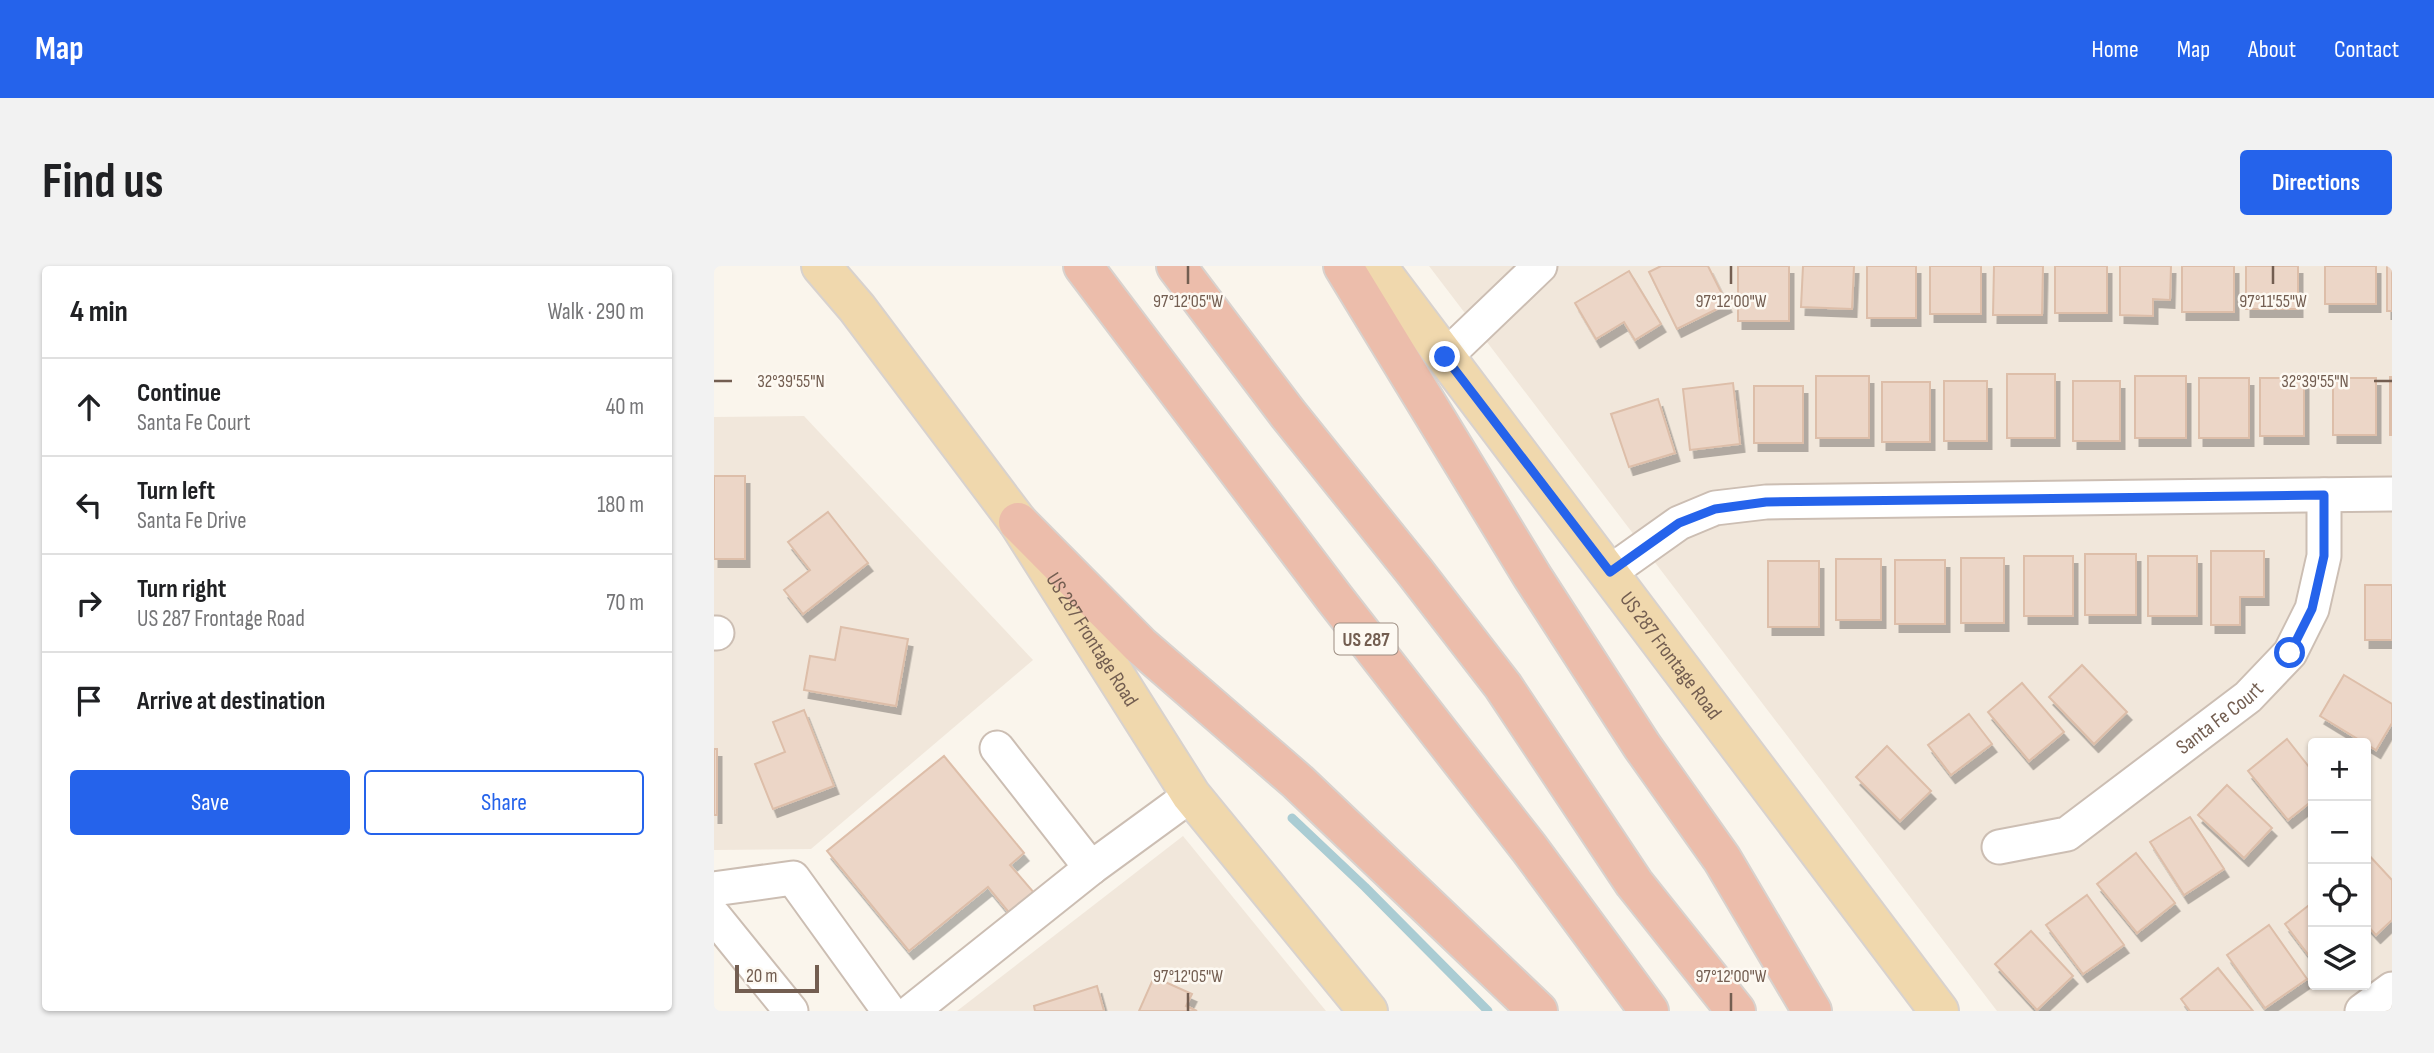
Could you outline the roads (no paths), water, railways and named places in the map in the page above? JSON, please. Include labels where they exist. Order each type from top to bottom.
[{"type":"highway","name":"US 287","points":[[1083,266],[1335,599],[1529,848],[1649,1011]]},
{"type":"highway","points":[[1177,266],[1288,414],[1503,686],[1634,883],[1736,1011]]},
{"type":"highway","points":[[1343,266],[1532,576],[1642,746],[1722,859],[1812,1011]]},
{"type":"highway","points":[[1018,522],[1140,645],[1298,782],[1538,1011]]},
{"type":"main road","name":"US 287 Frontage Road","points":[[821,266],[857,308],[1018,522],[1191,795],[1368,1011]]},
{"type":"main road","name":"US 287 Frontage Road","points":[[1377,266],[1939,1011]]},
{"type":"street","points":[[1445,357],[1540,266]]},
{"type":"street","points":[[1610,572],[1679,523],[1715,509],[1766,502],[2392,494]]},
{"type":"street","name":"Santa Fe Court","points":[[1999,847],[2067,834],[2248,697],[2290,653],[2312,609],[2324,556],[2324,495]]},
{"type":"street","points":[[997,748],[1091,868]]},
{"type":"street","points":[[912,1011],[1091,868],[1191,795]]},
{"type":"street","points":[[714,889],[793,878],[889,1011]]},
{"type":"street","points":[[714,916],[791,1011]]},
{"type":"street","points":[[2362,1011],[2392,989]]},
{"type":"waterway","points":[[1292,818],[1488,1011]]}]
